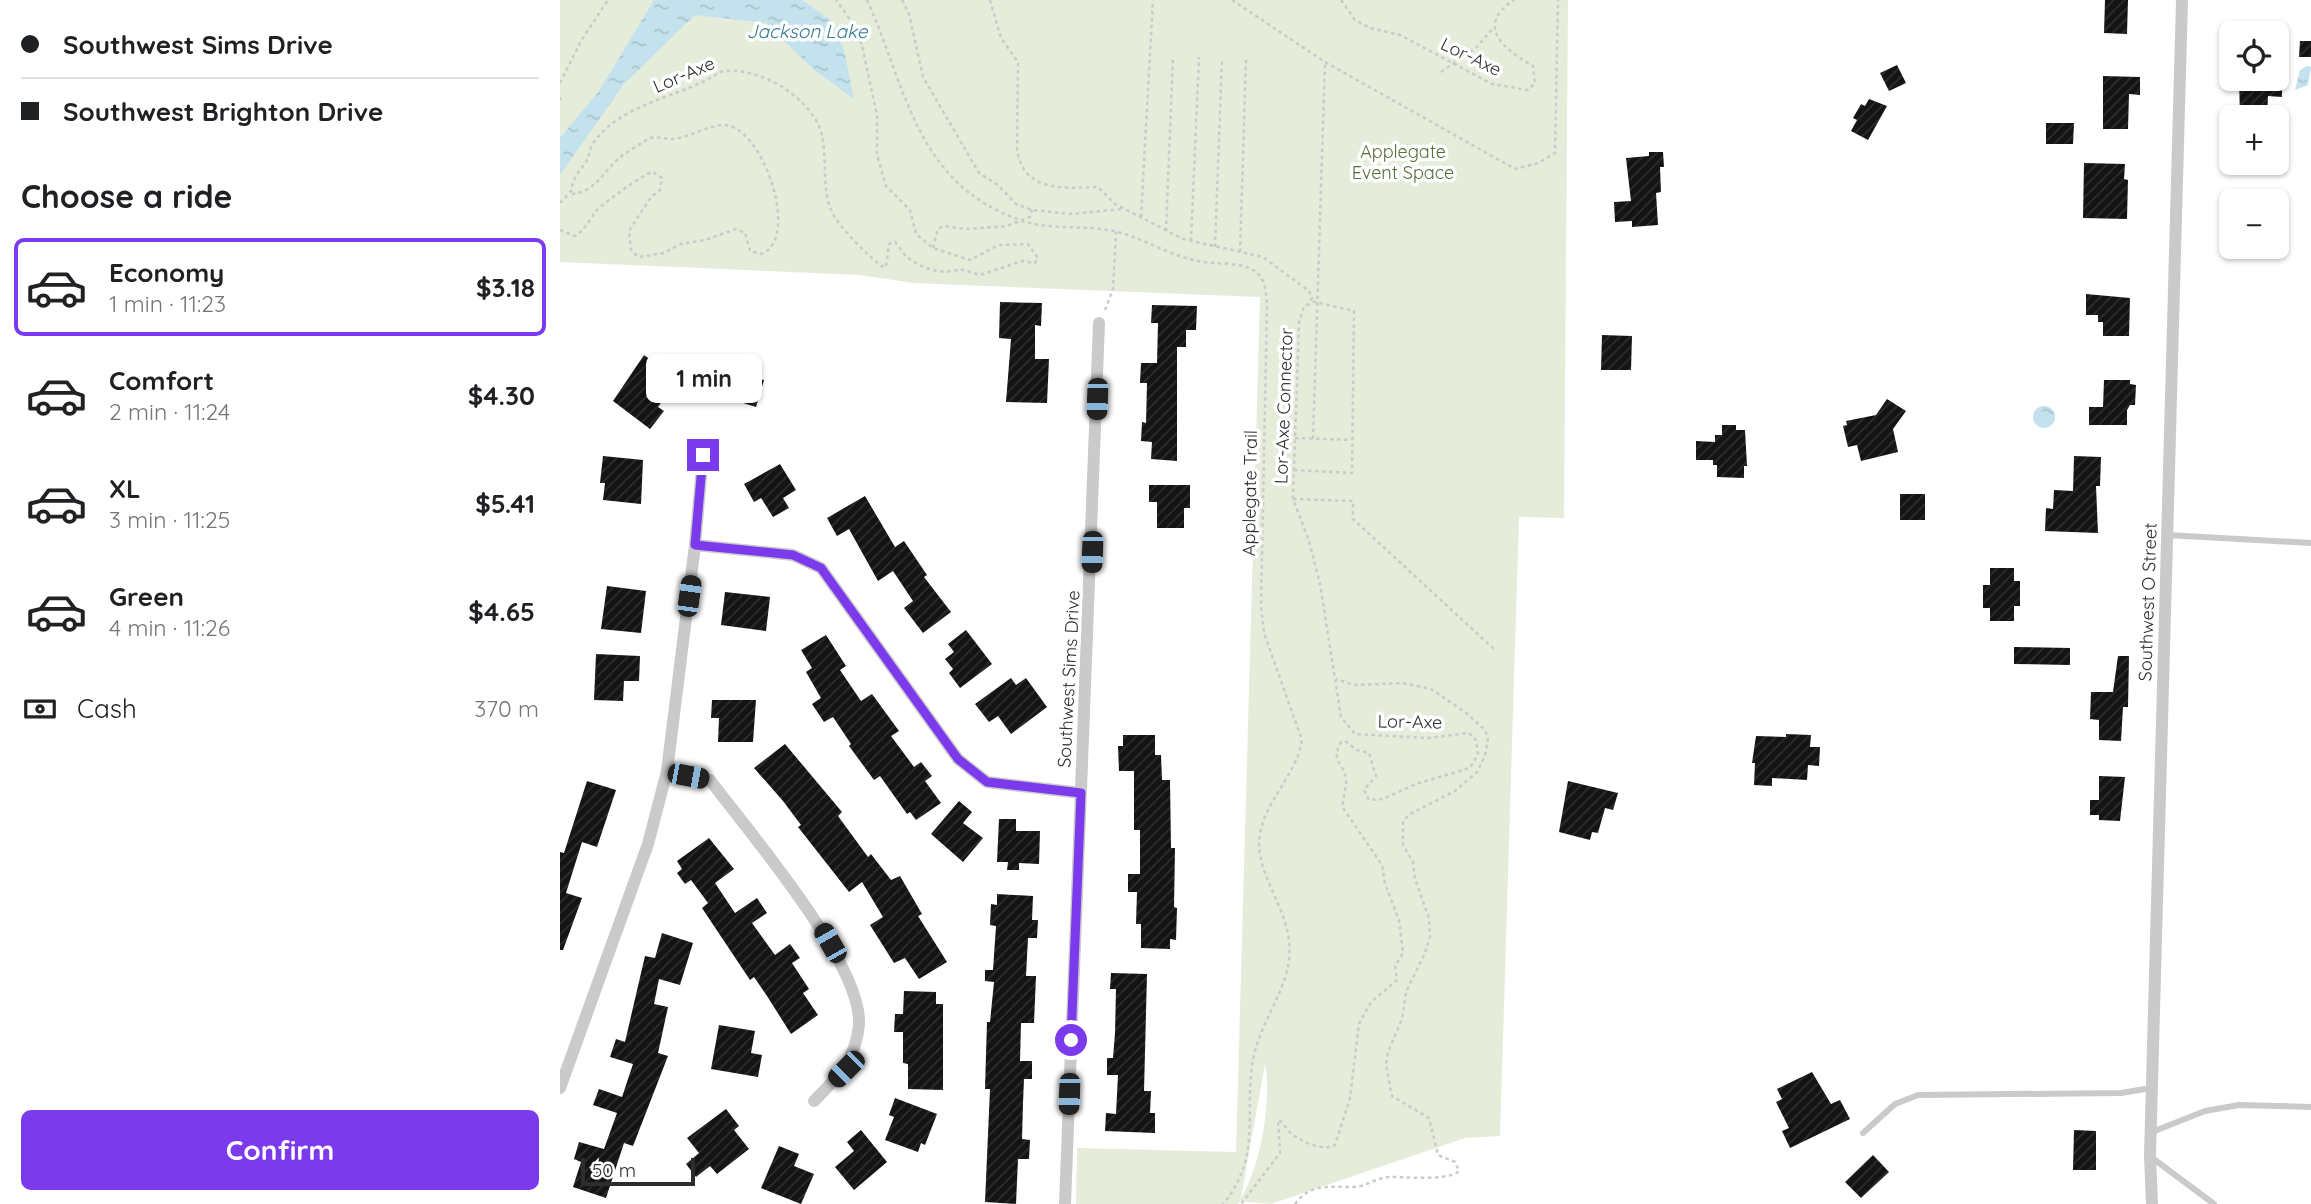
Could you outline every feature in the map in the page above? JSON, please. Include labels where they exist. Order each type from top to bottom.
[{"type":"street","name":"Southwest O Street","points":[[2152,1204],[2151,1088],[2182,0]]},
{"type":"street","name":"Southwest Sims Drive","points":[[1065,1204],[1100,323]]},
{"type":"street","points":[[560,1088],[648,844],[667,771],[695,545],[703,455]]},
{"type":"street","points":[[695,545],[793,555],[821,568],[958,759],[987,782],[1081,793]]},
{"type":"street","points":[[667,771],[710,780],[820,926],[850,978],[859,1024],[846,1069],[814,1101]]},
{"type":"lane","points":[[2167,535],[2311,543]]},
{"type":"lane","points":[[1863,1133],[1895,1104],[1918,1095],[2121,1093],[2151,1088]]},
{"type":"lane","points":[[2150,1133],[2205,1111],[2239,1105],[2311,1107]]},
{"type":"lane","points":[[2150,1156],[2214,1204]]},
{"type":"path","points":[[560,83],[581,41],[608,0]]},
{"type":"path","points":[[836,0],[854,25],[862,45],[864,68],[872,86],[882,176],[894,196],[910,210],[916,234],[933,248],[938,229],[943,226],[966,229],[1023,221],[1030,217],[1032,210]]},
{"type":"path","name":"Applegate Trail","points":[[867,0],[916,129],[936,158],[960,184],[984,203],[1023,221],[1054,228],[1116,232],[1178,256],[1255,272],[1264,283],[1267,305],[1261,607],[1264,633],[1302,740],[1300,754],[1266,817],[1259,841],[1262,860],[1283,913],[1289,941],[1288,971],[1254,1054],[1250,1144],[1245,1168],[1223,1204]]},
{"type":"path","points":[[902,0],[909,14],[923,77],[941,110],[960,136],[979,173],[998,184],[1016,204],[1032,210],[1070,214],[1123,209]]},
{"type":"path","points":[[990,0],[1001,38],[1018,62],[1018,160],[1031,178],[1049,188],[1098,187],[1123,209],[1191,241],[1240,252],[1275,264],[1309,291],[1311,301],[1354,311],[1352,473],[1294,470]]},
{"type":"path","points":[[1141,217],[1153,0]]},
{"type":"path","points":[[1232,0],[1325,62],[1515,169],[1538,163],[1555,153],[1558,0]]},
{"type":"path","name":"Lor-Axe","points":[[1341,0],[1360,23],[1400,36],[1492,84],[1517,90],[1531,89],[1536,73],[1533,66],[1504,47],[1494,27]]},
{"type":"path","points":[[1441,72],[1477,47],[1494,27],[1498,12],[1514,0]]},
{"type":"path","points":[[1166,230],[1173,55]]},
{"type":"path","points":[[1191,241],[1199,57]]},
{"type":"path","points":[[1215,247],[1222,58]]},
{"type":"path","points":[[1240,252],[1246,60]]},
{"type":"path","points":[[1313,439],[1325,62]]},
{"type":"path","name":"Lor-Axe","points":[[570,194],[572,182],[588,159],[592,144],[617,119],[658,98],[706,82],[720,72],[751,72],[785,88],[811,114],[821,131],[831,209],[849,234],[881,267],[886,267],[889,244],[895,242],[905,256],[925,269],[950,273],[960,269],[980,275],[1011,264],[1038,260],[1028,244],[999,245],[970,260],[933,248]]},
{"type":"path","points":[[560,97],[560,104]]},
{"type":"path","name":"Lor-Axe","points":[[560,203],[570,194],[596,185],[619,159],[653,137],[679,138],[705,127],[726,125],[742,131],[764,163],[778,197],[777,234],[771,249],[761,254],[750,251],[745,233],[736,229],[705,240],[681,244],[664,253],[638,257],[631,250],[629,231],[651,197],[660,190],[662,178],[653,172],[642,176],[600,208],[587,227],[575,236],[560,230]]},
{"type":"path","points":[[1100,323],[1113,289],[1116,232]]},
{"type":"path","name":"Lor-Axe Connector","points":[[1311,301],[1304,306],[1299,323],[1293,499],[1317,574],[1336,679]]},
{"type":"path","points":[[1296,438],[1351,440]]},
{"type":"path","points":[[1293,499],[1353,501],[1353,519],[1495,650]]},
{"type":"path","name":"Lor-Axe","points":[[1241,1204],[1280,1153],[1278,1120],[1293,1135],[1319,1147],[1328,1149],[1335,1145],[1350,1098],[1359,1024],[1371,1002],[1397,980],[1395,966],[1403,953],[1399,920],[1385,884],[1382,865],[1343,808],[1346,778],[1339,768],[1336,750],[1341,742],[1345,741],[1357,750],[1369,753],[1376,776],[1364,790],[1370,800],[1464,771],[1475,764],[1478,754],[1476,740],[1469,733],[1428,738],[1355,734],[1341,717],[1336,679],[1354,685],[1403,682],[1431,689],[1465,712],[1485,730],[1488,738],[1485,756],[1477,772],[1455,791],[1408,815],[1403,823],[1403,845],[1413,862],[1415,879],[1429,918],[1430,937],[1406,992],[1402,1019],[1386,1065],[1392,1096],[1429,1118],[1438,1155],[1455,1162],[1459,1171],[1449,1176],[1386,1177],[1357,1187],[1325,1185],[1300,1197],[1295,1204]]},
{"type":"green space","name":"Applegate Event Space","points":[[560,0],[1568,0],[1564,518],[1519,517],[1500,1136],[1465,1138],[1271,1204],[1240,1201],[1238,1204],[1076,1204],[1077,1148],[1236,1152],[1260,297],[914,283],[859,275],[560,262]],"holes":[[[1265,1064],[1266,1114],[1259,1151],[1241,1198]]]},
{"type":"water","name":"Jackson Lake","points":[[654,0],[802,0],[832,21],[844,50],[854,99],[813,69],[766,23],[695,15],[624,84],[560,175],[560,138],[599,91]]},
{"type":"water","points":[[2311,67],[2308,85],[2295,90],[2300,70]]},
{"type":"water","points":[[2044,406],[2052,409],[2055,417],[2052,425],[2044,428],[2036,425],[2033,417],[2036,409]]},
{"type":"building","points":[[2105,0],[2128,0],[2127,34],[2104,33]]},
{"type":"building","points":[[2300,41],[2311,41],[2311,57],[2299,57]]},
{"type":"building","points":[[1897,65],[1906,83],[1889,91],[1880,73]]},
{"type":"building","points":[[2103,76],[2140,77],[2140,95],[2129,94],[2128,129],[2103,129]]},
{"type":"building","points":[[2239,91],[2282,91],[2282,97],[2268,96],[2268,105],[2240,105]]},
{"type":"building","points":[[1869,99],[1887,106],[1868,140],[1851,131],[1857,120],[1853,118],[1861,104],[1865,106]]},
{"type":"building","points":[[2046,123],[2074,123],[2073,144],[2046,144]]},
{"type":"building","points":[[1649,152],[1663,152],[1664,167],[1660,167],[1661,192],[1656,193],[1658,225],[1632,227],[1632,221],[1615,222],[1614,202],[1631,201],[1626,158],[1649,156]]},
{"type":"building","points":[[2084,163],[2125,164],[2124,179],[2128,180],[2127,219],[2083,218]]},
{"type":"building","points":[[2086,294],[2130,298],[2129,336],[2103,336],[2103,322],[2098,322],[2098,315],[2086,315]]},
{"type":"building","points":[[1000,302],[1042,303],[1041,326],[1035,325],[1035,359],[1049,359],[1047,403],[1006,402],[1011,339],[999,338]]},
{"type":"building","points":[[1152,305],[1197,306],[1196,330],[1186,330],[1186,347],[1177,347],[1177,461],[1151,459],[1152,442],[1141,441],[1142,422],[1146,423],[1147,383],[1140,383],[1141,363],[1157,363],[1158,323],[1151,323]]},
{"type":"building","points":[[1602,335],[1632,336],[1631,370],[1601,370]]},
{"type":"building","points":[[644,355],[678,380],[658,407],[664,411],[650,429],[613,401]]},
{"type":"building","points":[[725,356],[758,366],[755,378],[764,380],[756,407],[714,394]]},
{"type":"building","points":[[2104,380],[2130,380],[2130,384],[2136,385],[2135,405],[2130,405],[2127,410],[2127,425],[2089,425],[2089,407],[2103,407]]},
{"type":"building","points":[[1887,399],[1906,411],[1893,429],[1898,452],[1861,461],[1857,445],[1848,447],[1843,426],[1847,425],[1846,421],[1876,415]]},
{"type":"building","points":[[1722,425],[1736,425],[1736,430],[1745,430],[1747,466],[1744,466],[1744,478],[1717,477],[1717,465],[1713,465],[1713,460],[1696,460],[1696,441],[1715,442],[1715,435],[1722,435]]},
{"type":"building","points":[[603,456],[643,460],[641,504],[603,500],[605,483],[600,483]]},
{"type":"building","points":[[2074,456],[2101,457],[2100,486],[2096,486],[2098,533],[2045,531],[2046,508],[2053,509],[2054,490],[2073,491]]},
{"type":"building","points":[[780,464],[796,490],[783,498],[789,508],[773,517],[761,498],[754,502],[744,484]]},
{"type":"building","points":[[1149,485],[1190,485],[1190,508],[1184,508],[1184,528],[1157,528],[1157,502],[1149,502]]},
{"type":"building","points":[[1900,494],[1925,494],[1925,520],[1900,520]]},
{"type":"building","points":[[865,496],[895,547],[904,541],[927,575],[924,577],[951,612],[923,633],[904,608],[913,601],[893,571],[878,581],[849,529],[837,536],[827,518]]},
{"type":"building","points":[[1990,568],[2014,568],[2014,581],[2020,581],[2020,606],[2014,606],[2014,621],[1990,621],[1990,608],[1983,608],[1983,585],[1990,585]]},
{"type":"building","points":[[607,586],[646,591],[641,633],[601,629]]},
{"type":"building","points":[[725,592],[770,597],[766,631],[721,625]]},
{"type":"building","points":[[966,630],[992,664],[960,688],[949,673],[953,669],[945,659],[954,652],[948,644]]},
{"type":"building","points":[[826,635],[846,666],[840,670],[861,701],[872,694],[899,731],[891,736],[914,767],[921,762],[932,776],[925,781],[941,803],[916,820],[910,812],[907,814],[880,776],[874,780],[849,746],[851,744],[833,717],[824,722],[812,704],[821,698],[806,672],[812,668],[801,650]]},
{"type":"building","points":[[2014,647],[2070,648],[2070,665],[2014,664]]},
{"type":"building","points":[[596,654],[640,656],[639,681],[624,681],[623,701],[594,700]]},
{"type":"building","points":[[2118,656],[2129,656],[2128,707],[2123,707],[2121,741],[2099,740],[2099,720],[2090,719],[2091,692],[2113,692]]},
{"type":"building","points":[[1011,678],[1016,685],[1026,678],[1047,707],[1011,734],[998,716],[989,722],[975,704]]},
{"type":"building","points":[[712,700],[756,700],[753,742],[718,742],[719,718],[711,718]]},
{"type":"building","points":[[1786,734],[1811,735],[1810,747],[1820,747],[1819,766],[1808,765],[1807,780],[1772,778],[1772,786],[1754,785],[1755,763],[1752,763],[1756,736],[1786,737]]},
{"type":"building","points":[[1123,735],[1155,735],[1155,755],[1161,755],[1162,780],[1170,780],[1171,848],[1175,848],[1174,907],[1177,908],[1176,940],[1170,939],[1170,949],[1141,948],[1141,924],[1136,924],[1137,892],[1128,892],[1128,874],[1140,874],[1140,830],[1134,830],[1134,771],[1119,771],[1118,746],[1123,746]]},
{"type":"building","points":[[785,744],[842,812],[838,816],[868,857],[871,854],[891,880],[900,876],[922,914],[918,916],[947,962],[919,979],[905,958],[894,963],[870,925],[883,917],[862,882],[849,892],[798,827],[801,825],[783,801],[754,768]]},
{"type":"building","points":[[2099,776],[2125,777],[2120,821],[2099,820],[2099,815],[2090,815],[2090,800],[2099,800]]},
{"type":"building","points":[[587,781],[616,790],[597,847],[582,842],[566,893],[582,898],[563,950],[560,950],[560,852],[564,853]]},
{"type":"building","points":[[1568,781],[1618,793],[1613,810],[1605,808],[1598,833],[1592,832],[1590,840],[1559,832]]},
{"type":"building","points":[[959,801],[972,812],[963,823],[983,838],[963,862],[931,834]]},
{"type":"building","points":[[999,819],[1016,819],[1016,831],[1040,831],[1039,864],[1019,863],[1019,870],[1007,870],[1008,862],[997,862]]},
{"type":"building","points":[[709,838],[734,869],[715,883],[735,913],[757,898],[767,913],[752,923],[775,955],[790,944],[800,958],[792,963],[809,989],[803,993],[818,1015],[791,1034],[754,977],[750,980],[702,908],[708,903],[691,880],[685,884],[677,873],[682,869],[677,861]]},
{"type":"building","points":[[997,894],[1033,896],[1032,920],[1038,920],[1037,938],[1028,938],[1026,976],[1036,976],[1034,1023],[1021,1023],[1020,1061],[1032,1061],[1032,1079],[1024,1079],[1023,1103],[1022,1139],[1030,1140],[1029,1159],[1018,1159],[1016,1204],[985,1202],[990,1089],[985,1089],[987,1022],[990,1022],[994,982],[985,981],[985,970],[993,970],[996,926],[990,925],[991,904],[997,905]]},
{"type":"building","points":[[662,933],[693,943],[680,985],[659,979],[654,1004],[668,1007],[658,1053],[668,1056],[633,1146],[624,1143],[606,1198],[573,1187],[581,1162],[574,1159],[579,1142],[604,1149],[617,1113],[593,1105],[599,1089],[622,1097],[633,1064],[610,1057],[616,1039],[625,1042],[645,956],[655,958]]},
{"type":"building","points":[[1111,973],[1147,974],[1144,1091],[1151,1091],[1150,1113],[1155,1113],[1155,1133],[1105,1131],[1106,1113],[1116,1114],[1118,1075],[1107,1075],[1107,1058],[1113,1058],[1115,1033],[1116,989],[1110,989]]},
{"type":"building","points":[[904,991],[936,992],[936,1004],[943,1004],[943,1090],[908,1089],[908,1064],[903,1063],[903,1032],[894,1032],[895,1014],[903,1014]]},
{"type":"building","points":[[719,1025],[755,1031],[751,1053],[762,1055],[758,1077],[711,1069]]},
{"type":"building","points":[[1812,1072],[1831,1104],[1840,1100],[1850,1119],[1790,1148],[1782,1131],[1789,1128],[1776,1102],[1782,1099],[1777,1089]]},
{"type":"building","points":[[895,1098],[937,1114],[925,1145],[921,1143],[918,1152],[885,1140],[894,1117],[889,1115]]},
{"type":"building","points":[[726,1109],[739,1126],[734,1130],[749,1149],[717,1174],[710,1166],[696,1177],[686,1164],[699,1153],[687,1138]]},
{"type":"building","points":[[861,1130],[887,1162],[854,1190],[835,1167],[854,1151],[847,1142]]},
{"type":"building","points":[[2074,1130],[2096,1131],[2096,1170],[2073,1170]]},
{"type":"building","points":[[779,1146],[799,1154],[794,1166],[814,1174],[801,1204],[761,1188]]},
{"type":"building","points":[[1873,1155],[1889,1172],[1861,1198],[1845,1182]]},
{"type":"route","points":[[703,455],[695,545],[793,555],[821,568],[958,759],[987,782],[1081,793],[1071,1040]]}]
